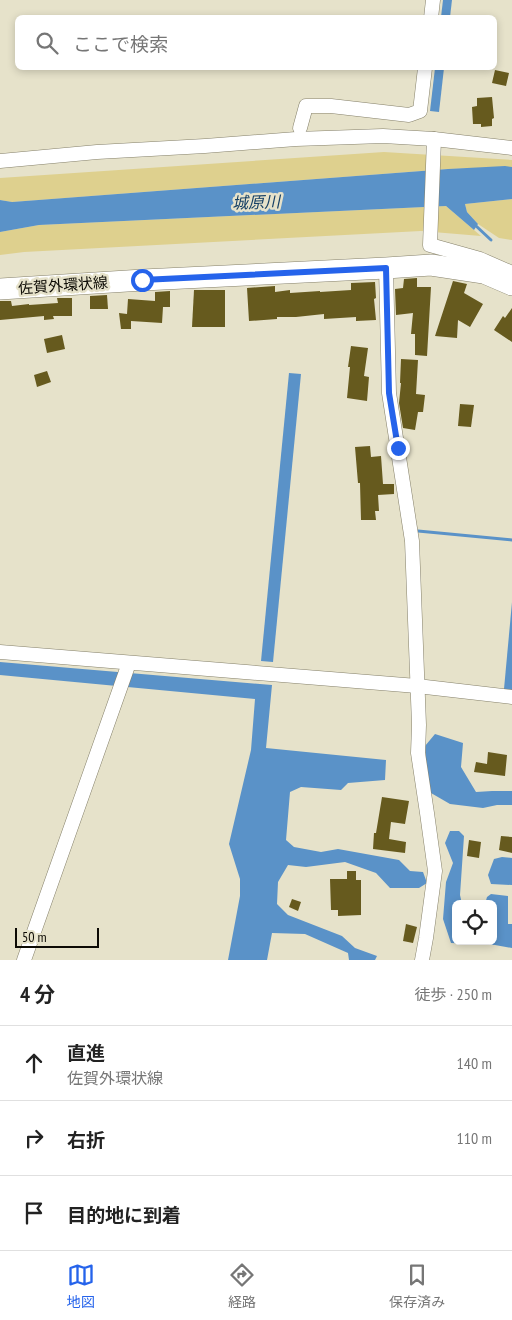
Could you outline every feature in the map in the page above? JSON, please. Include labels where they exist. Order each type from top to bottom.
[{"type":"main road","name":"佐賀外環状線","points":[[0,289],[431,265],[484,273],[512,285]]},
{"type":"street","points":[[431,15],[433,0]]},
{"type":"street","points":[[300,128],[306,106],[331,106],[409,115],[420,111],[425,70]]},
{"type":"street","points":[[0,161],[97,152],[296,139],[382,136],[434,139],[508,147]]},
{"type":"street","points":[[434,139],[430,245],[480,259],[512,273]]},
{"type":"street","points":[[0,152],[19,153],[38,158]]},
{"type":"street","points":[[386,268],[389,393],[412,541],[419,725],[418,753],[428,813],[434,871],[422,960]]},
{"type":"street","points":[[0,652],[417,686],[512,697]]},
{"type":"street","points":[[24,960],[129,663]]},
{"type":"shaded area","points":[[384,152],[512,160],[512,167],[448,169],[12,202],[0,200],[0,178]]},
{"type":"shaded area","points":[[512,199],[512,240],[499,238],[478,224],[467,212],[465,204]]},
{"type":"shaded area","points":[[446,206],[481,236],[421,231],[24,252],[0,255],[0,232],[39,225]]},
{"type":"water","points":[[443,0],[452,0],[450,15],[441,15]]},
{"type":"water","points":[[435,70],[444,70],[439,112],[430,111]]},
{"type":"water","name":"城原川","points":[[512,167],[512,199],[465,204],[467,212],[478,224],[474,230],[446,206],[39,225],[0,232],[0,200],[12,202]]},
{"type":"water","points":[[289,373],[301,374],[273,662],[261,661]]},
{"type":"water","points":[[512,602],[512,690],[504,689]]},
{"type":"water","points":[[0,662],[272,685],[266,748],[386,760],[385,780],[348,783],[341,790],[301,787],[290,792],[286,840],[294,847],[321,852],[338,849],[399,860],[410,871],[423,872],[427,883],[419,888],[390,888],[376,873],[345,862],[306,867],[288,865],[278,882],[277,904],[288,915],[342,936],[355,948],[377,956],[375,960],[349,960],[348,953],[305,934],[272,933],[267,960],[228,960],[240,896],[240,879],[229,844],[251,750],[255,699],[0,675]]},
{"type":"water","points":[[435,734],[463,743],[461,767],[476,792],[512,791],[512,805],[497,805],[483,808],[450,804],[431,793],[427,776],[425,746]]},
{"type":"water","points":[[450,831],[459,831],[464,836],[461,900],[452,900],[452,943],[443,919],[446,882],[453,863],[445,843]]},
{"type":"water","points":[[502,857],[512,858],[512,885],[491,884],[488,875],[494,859]]},
{"type":"water","points":[[491,894],[508,896],[508,924],[512,924],[512,948],[495,945],[497,945],[497,900],[486,900]]},
{"type":"building","points":[[495,70],[509,73],[506,86],[492,83]]},
{"type":"building","points":[[492,97],[494,118],[492,119],[492,126],[481,127],[481,124],[473,124],[472,107],[477,106],[477,98]]},
{"type":"building","points":[[417,278],[417,287],[431,287],[427,356],[415,355],[415,334],[411,334],[413,313],[396,315],[395,289],[403,288],[404,279]]},
{"type":"building","points":[[453,281],[467,284],[464,293],[483,304],[470,327],[458,320],[457,338],[435,336]]},
{"type":"building","points":[[375,282],[376,320],[356,321],[356,317],[324,319],[324,314],[249,321],[247,288],[275,286],[275,292],[290,290],[290,293],[320,292],[351,290],[351,283]]},
{"type":"building","points":[[194,290],[225,290],[225,327],[192,327]]},
{"type":"building","points":[[170,291],[170,307],[163,307],[162,323],[131,321],[131,329],[121,329],[119,313],[127,314],[128,299],[155,301],[155,292]]},
{"type":"building","points":[[107,295],[108,309],[90,309],[90,296]]},
{"type":"building","points":[[57,298],[72,298],[72,316],[53,316],[54,319],[44,320],[44,316],[0,320],[0,301],[11,301],[12,306],[58,303]]},
{"type":"building","points":[[512,308],[512,342],[494,330],[503,316],[505,318]]},
{"type":"building","points":[[62,335],[65,349],[47,353],[44,339]]},
{"type":"building","points":[[351,346],[368,348],[364,376],[369,377],[367,401],[347,398]]},
{"type":"building","points":[[401,359],[418,360],[416,394],[425,395],[423,412],[418,412],[415,430],[403,428],[399,403]]},
{"type":"building","points":[[47,371],[51,382],[37,387],[34,375]]},
{"type":"building","points":[[460,404],[474,405],[471,427],[458,426]]},
{"type":"building","points":[[370,446],[371,457],[381,456],[383,484],[394,484],[394,494],[378,495],[379,511],[375,511],[376,520],[361,520],[360,483],[358,483],[355,447]]},
{"type":"building","points":[[488,752],[507,755],[505,776],[474,772],[476,762],[487,764]]},
{"type":"building","points":[[382,797],[409,801],[405,824],[391,822],[389,839],[406,842],[405,853],[373,849],[374,833],[376,833]]},
{"type":"building","points":[[501,836],[512,837],[512,853],[499,850]]},
{"type":"building","points":[[469,840],[481,842],[479,858],[467,856]]},
{"type":"building","points":[[347,871],[356,871],[356,880],[361,880],[361,915],[338,916],[338,910],[331,910],[330,879],[347,879]]},
{"type":"building","points":[[292,899],[301,902],[298,911],[289,907]]},
{"type":"building","points":[[406,924],[417,927],[413,943],[403,941]]},
{"type":"waterway","points":[[475,225],[491,240]]},
{"type":"waterway","points":[[418,531],[512,540]]},
{"type":"route","points":[[142,280],[386,268],[389,393],[398,448]]}]
